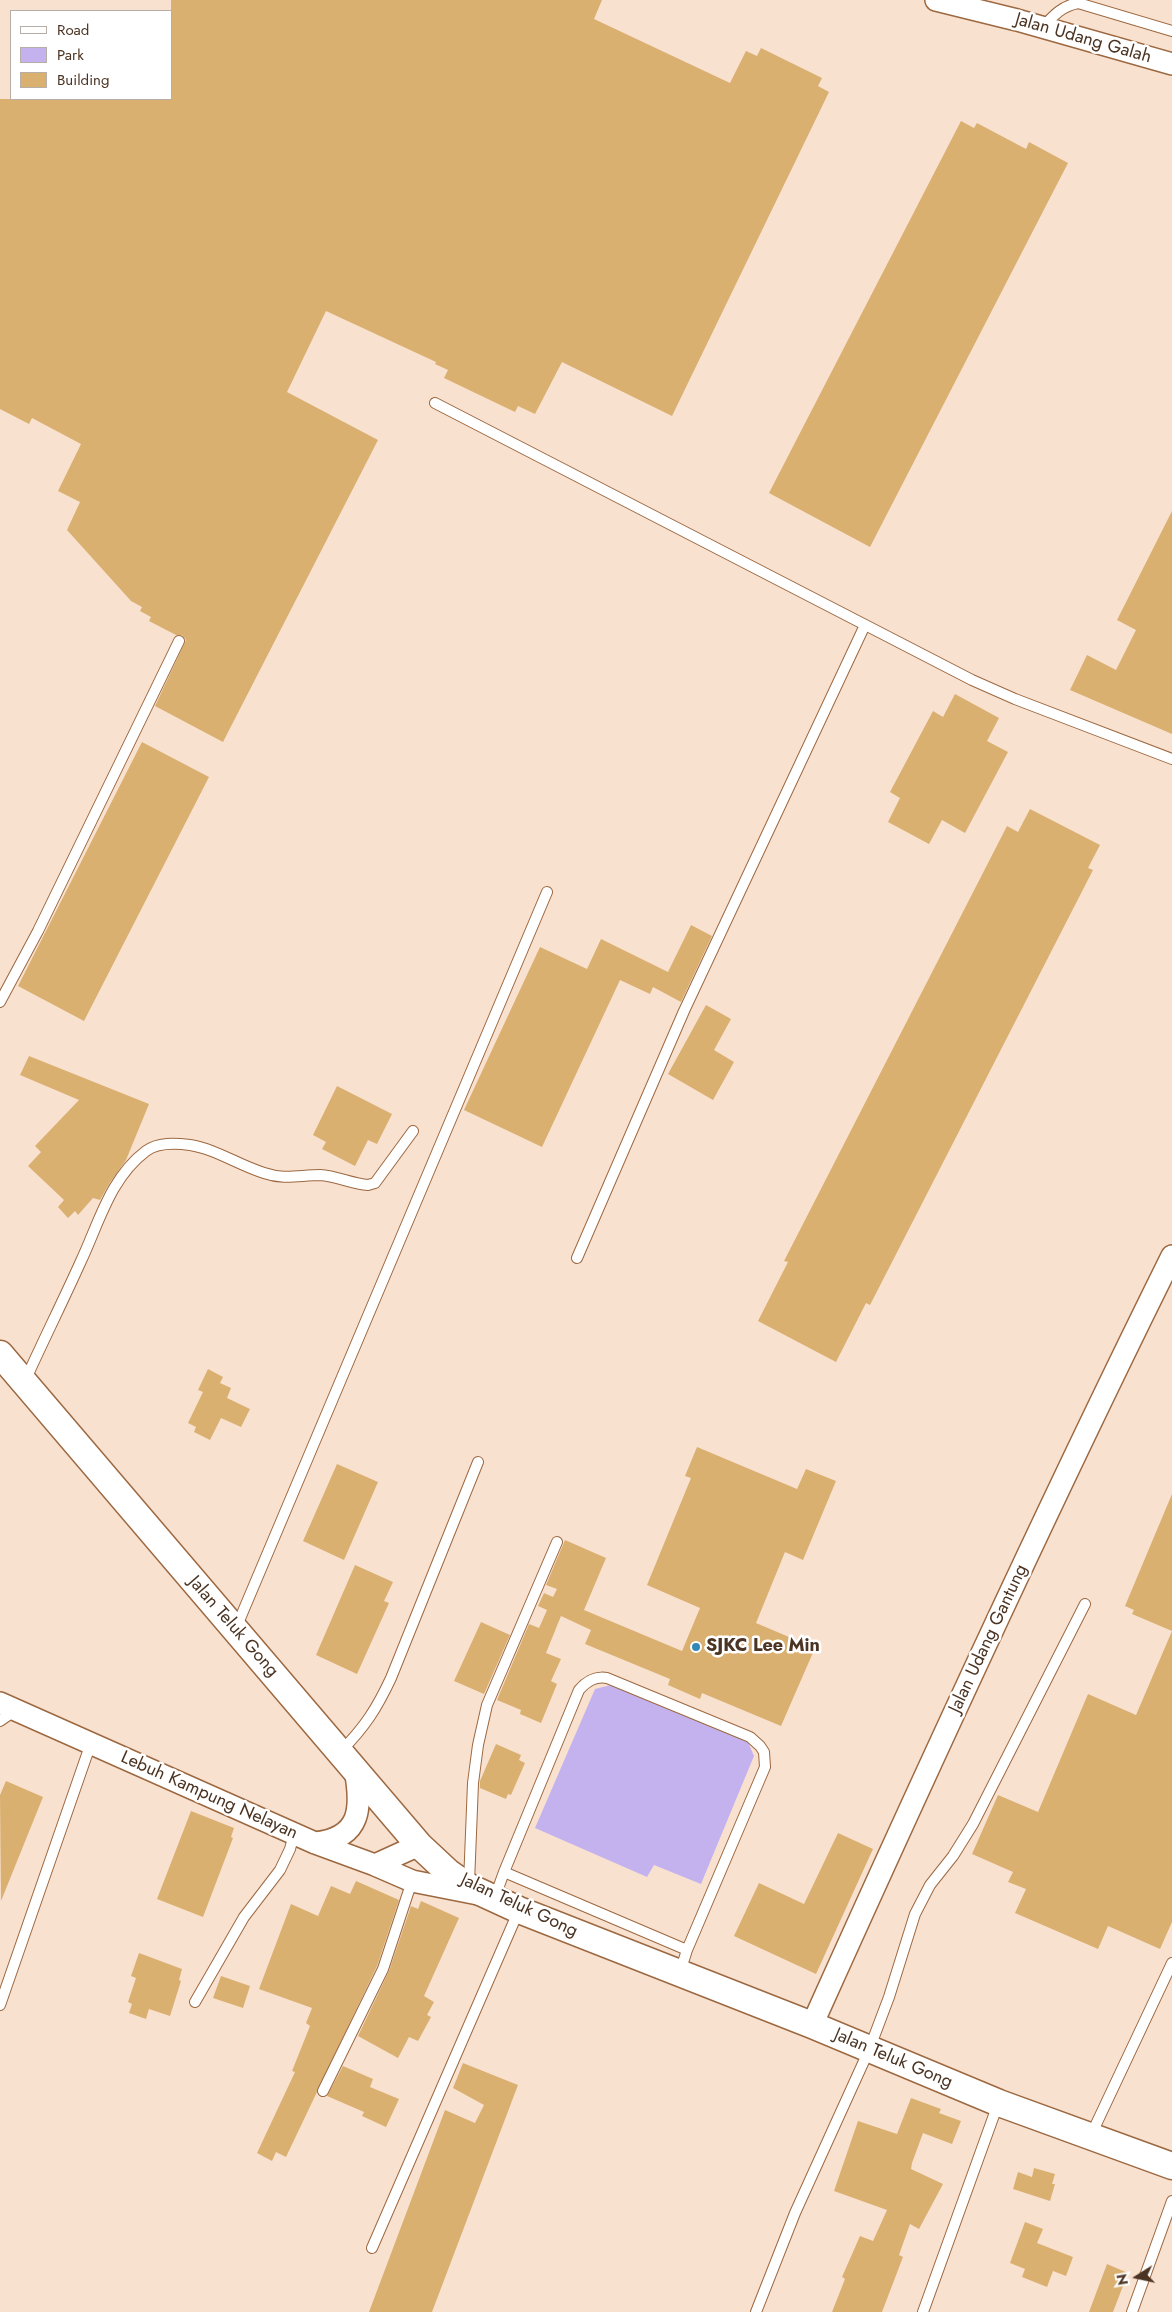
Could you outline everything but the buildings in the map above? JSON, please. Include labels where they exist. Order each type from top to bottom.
[{"type":"street","name":"Jalan Udang Galah","points":[[936,0],[1044,27],[1172,64]]},
{"type":"street","name":"Jalan Udang Gantung","points":[[812,2025],[893,1844],[1102,1396],[1172,1256]]},
{"type":"street","name":"Jalan Teluk Gong","points":[[0,1354],[419,1845],[449,1873],[519,1910],[683,1962],[812,2025],[869,2050],[999,2103],[1172,2166]]},
{"type":"street","name":"Lebuh Kampung Nelayan","points":[[5,1711],[90,1743],[316,1844],[375,1865],[412,1881],[484,1893]]},
{"type":"street","points":[[316,1844],[340,1837],[353,1824],[359,1806],[348,1760]]},
{"type":"street","points":[[375,1865],[419,1845]]},
{"type":"lane","points":[[1044,27],[1058,11],[1068,5],[1078,3],[1172,31]]},
{"type":"lane","points":[[435,404],[575,474],[864,625],[1007,695],[1172,759]]},
{"type":"lane","points":[[577,1258],[684,1011],[864,625]]},
{"type":"lane","points":[[0,1002],[38,931],[179,641]]},
{"type":"lane","points":[[235,1629],[547,892]]},
{"type":"lane","points":[[24,1382],[81,1262],[108,1196],[126,1171],[146,1151],[160,1145],[188,1145],[205,1148],[275,1176],[288,1178],[320,1175],[368,1185],[375,1183],[413,1131]]},
{"type":"lane","points":[[348,1760],[361,1732],[376,1710],[391,1678],[478,1462]]},
{"type":"lane","points":[[484,1893],[474,1783],[478,1745],[487,1705],[557,1542]]},
{"type":"lane","points":[[756,2312],[795,2213],[869,2050],[889,1997],[915,1914],[930,1885],[953,1856],[973,1824],[1085,1604]]},
{"type":"lane","points":[[484,1893],[504,1872],[579,1690],[588,1681],[595,1678],[607,1678],[740,1731],[760,1746],[765,1757],[765,1767],[683,1962],[504,1872]]},
{"type":"lane","points":[[0,2005],[90,1743]]},
{"type":"lane","points":[[195,2002],[244,1917],[280,1870],[290,1849],[294,1834]]},
{"type":"lane","points":[[323,2091],[383,1969],[412,1881]]},
{"type":"lane","points":[[372,2248],[519,1910]]},
{"type":"lane","points":[[1090,2136],[1172,1963]]},
{"type":"lane","points":[[923,2312],[999,2103]]},
{"type":"lane","points":[[1132,2312],[1172,2201]]},
{"type":"green space","points":[[611,1685],[748,1742],[754,1756],[701,1884],[654,1865],[647,1877],[535,1828],[595,1689]]},
{"type":"place","name":"SJKC Lee Min","points":[[696,1647]]}]
